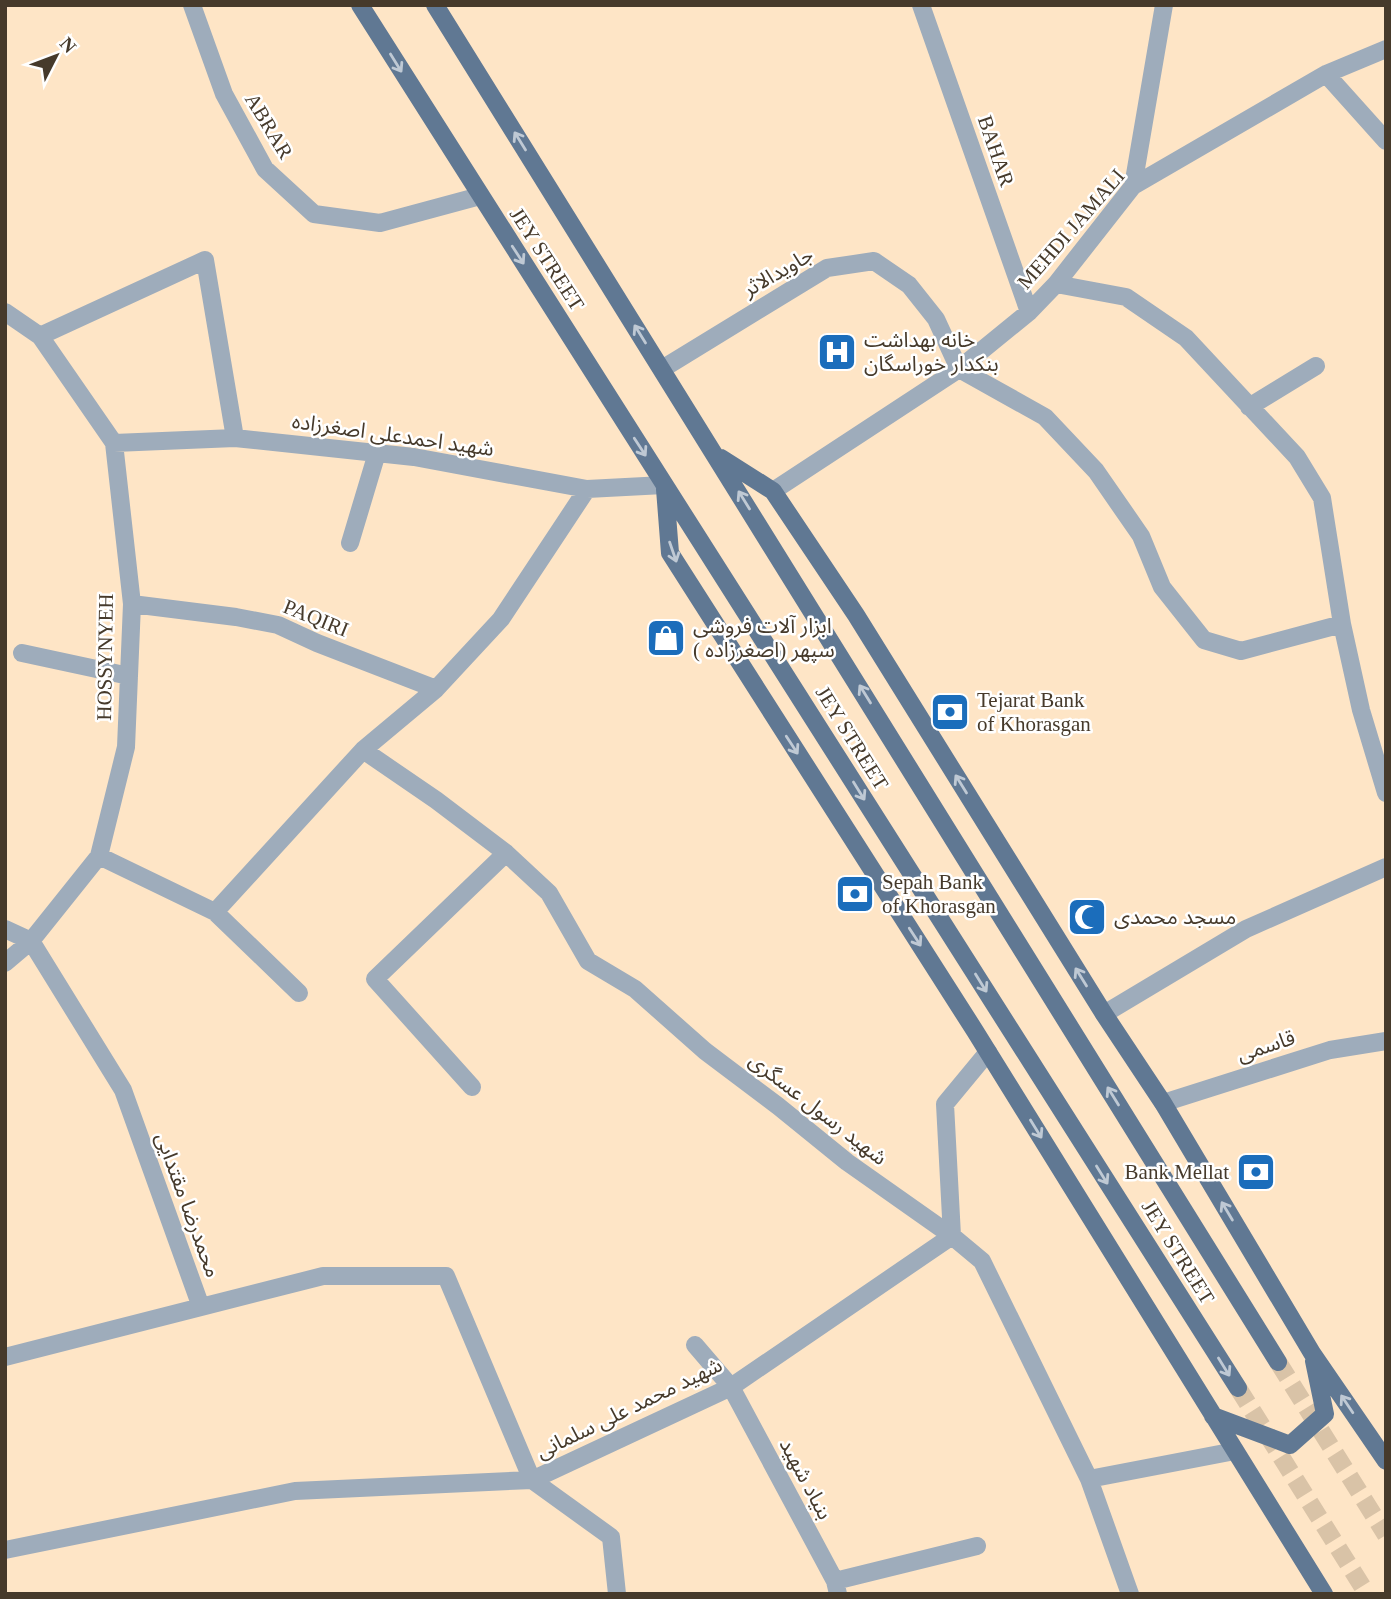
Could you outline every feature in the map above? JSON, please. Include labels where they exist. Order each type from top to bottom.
[{"type":"main road","name":"JEY STREET","points":[[360,5],[1238,1388]]},
{"type":"main road","name":"JEY STREET","points":[[435,5],[1278,1362]]},
{"type":"main road","points":[[715,454],[773,491],[856,615],[1104,1014],[1163,1103],[1312,1353],[1386,1461]]},
{"type":"main road","points":[[664,485],[670,553],[988,1052],[1324,1594]]},
{"type":"main road","points":[[1213,1416],[1290,1445],[1325,1414],[1312,1353]]},
{"type":"street","name":"ABRAR","points":[[192,5],[224,94],[265,169],[314,214],[380,223],[480,196]]},
{"type":"street","name":"BAHAR","points":[[921,5],[1029,312]]},
{"type":"street","points":[[1133,186],[1164,5]]},
{"type":"street","name":"MEHDI JAMALI","points":[[773,491],[959,369],[1029,312],[1056,284],[1133,186],[1326,74],[1386,49]]},
{"type":"street","points":[[1326,74],[1386,141]]},
{"type":"street","points":[[40,336],[205,260],[235,438]]},
{"type":"street","name":"جاویدالاثر","points":[[662,369],[827,268],[874,261],[909,285],[936,319],[959,369]]},
{"type":"street","points":[[1056,284],[1126,297],[1186,338],[1297,457],[1322,498],[1342,624],[1361,710],[1386,793]]},
{"type":"street","name":"HOSSYNYEH","points":[[5,312],[40,336],[114,443],[132,604],[126,747],[99,856],[31,941],[5,963]]},
{"type":"street","points":[[1249,407],[1316,366]]},
{"type":"street","points":[[959,369],[1045,417],[1096,471],[1141,536],[1162,587],[1204,640],[1241,651],[1342,624]]},
{"type":"street","name":"شهید احمدعلی اصغرزاده","points":[[114,443],[235,438],[414,457],[587,489],[664,485]]},
{"type":"street","points":[[350,543],[377,453]]},
{"type":"street","points":[[215,912],[363,750],[436,689],[501,619],[587,489]]},
{"type":"street","name":"PAQIRI","points":[[132,604],[278,625],[436,689]]},
{"type":"street","points":[[22,653],[129,676]]},
{"type":"street","name":"شهید رسول عسگری","points":[[363,750],[506,853],[549,893],[588,961],[635,989],[705,1051],[847,1162],[982,1261],[1089,1479],[1130,1594]]},
{"type":"street","points":[[472,1087],[374,979],[506,853]]},
{"type":"street","points":[[99,856],[215,912],[299,993]]},
{"type":"street","points":[[1104,1014],[1245,929],[1386,867]]},
{"type":"street","points":[[5,929],[31,941]]},
{"type":"street","name":"محمدرضا مقتدایی","points":[[31,941],[123,1090],[201,1307],[323,1276],[446,1276],[533,1480]]},
{"type":"street","name":"قاسمی","points":[[1163,1103],[1329,1050],[1386,1041]]},
{"type":"street","points":[[951,1236],[945,1104],[988,1052]]},
{"type":"street","name":"شهید محمد علی سلمانی","points":[[5,1550],[295,1491],[533,1480],[730,1387],[951,1236]]},
{"type":"street","points":[[5,1357],[201,1307]]},
{"type":"street","name":"بنیاد شهید","points":[[695,1345],[730,1387],[837,1587]]},
{"type":"street","points":[[1089,1479],[1235,1451]]},
{"type":"street","points":[[533,1480],[611,1537],[617,1594]]},
{"type":"street","points":[[837,1587],[977,1546]]},
{"type":"tunnel","points":[[1278,1362],[1386,1535]]},
{"type":"tunnel","points":[[1238,1388],[1367,1594]]},
{"type":"place","name":"خانه بهداشت بنکدار خوراسگان","points":[[837,352]]},
{"type":"place","name":"ابزار آلات فروشی سپهر (اصغرزاده )","points":[[666,638]]},
{"type":"place","name":"Tejarat Bank of Khorasgan","points":[[950,712]]},
{"type":"place","name":"Sepah Bank of Khorasgan","points":[[855,894]]},
{"type":"place","name":"مسجد محمدی","points":[[1087,917]]},
{"type":"place","name":"Bank Mellat","points":[[1256,1172]]}]
